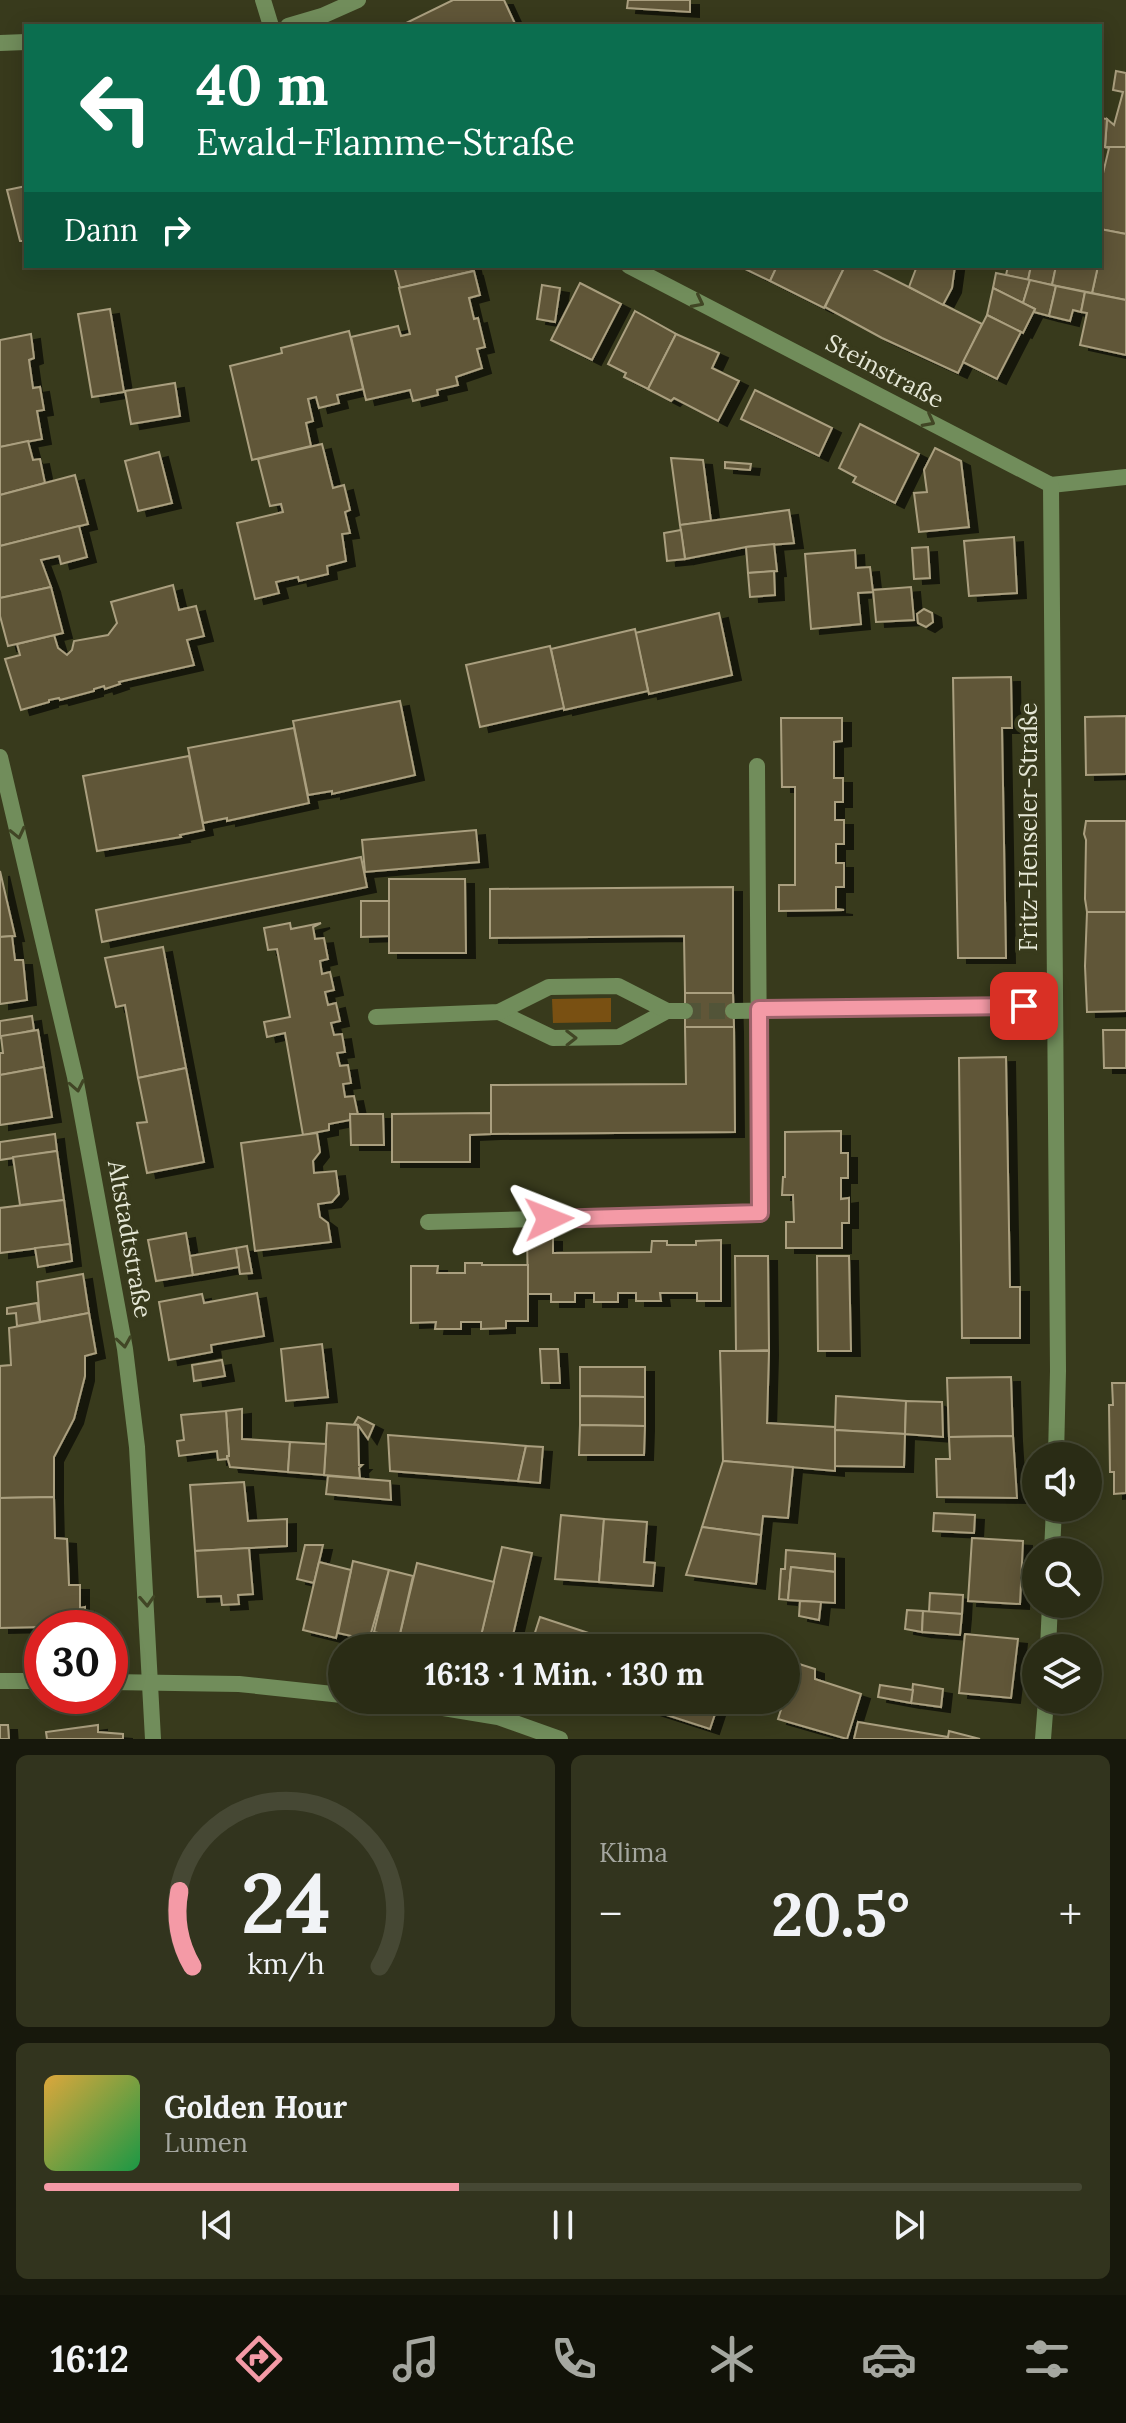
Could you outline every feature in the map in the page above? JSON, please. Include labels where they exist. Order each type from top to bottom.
[{"type":"street","points":[[263,0],[270,24]]},
{"type":"street","points":[[295,24],[358,0]]},
{"type":"street","points":[[0,43],[24,42]]},
{"type":"street","name":"Steinstraße","points":[[633,268],[1051,485]]},
{"type":"street","points":[[1051,485],[1126,477]]},
{"type":"street","name":"Fritz-Henseler-Straße","points":[[1051,485],[1056,1442]]},
{"type":"street","name":"Altstadtstraße","points":[[0,757],[75,1077],[125,1349],[137,1447],[153,1739]]},
{"type":"street","points":[[428,1222],[760,1213],[757,766]]},
{"type":"street","points":[[376,1017],[499,1012],[549,987],[618,986],[667,1011],[685,1011]]},
{"type":"street","points":[[733,1011],[1053,1006]]},
{"type":"street","points":[[499,1012],[553,1038],[619,1037],[667,1011]]},
{"type":"street","points":[[0,1681],[24,1681]]},
{"type":"street","points":[[128,1682],[239,1684],[328,1694]]},
{"type":"street","points":[[480,1714],[498,1717],[560,1739]]},
{"type":"street","points":[[1043,1739],[1045,1714]]},
{"type":"shaded area","points":[[611,998],[611,1022],[553,1023],[552,999]]},
{"type":"building","points":[[453,0],[504,0],[515,24],[404,24]]},
{"type":"building","points":[[628,0],[690,0],[690,12],[627,8]]},
{"type":"building","points":[[1116,71],[1126,73],[1126,147],[1105,147],[1107,119],[1114,125],[1123,92],[1113,90]]},
{"type":"building","points":[[1102,118],[1107,119],[1105,147],[1102,146]]},
{"type":"building","points":[[1104,147],[1126,147],[1126,234],[1102,229],[1102,178],[1109,148]]},
{"type":"building","points":[[24,186],[24,241],[20,241],[7,190]]},
{"type":"building","points":[[1102,229],[1126,234],[1126,300],[1092,293],[1098,268],[1102,268]]},
{"type":"building","points":[[395,268],[472,268],[473,271],[400,288]]},
{"type":"building","points":[[743,268],[776,268],[770,281]]},
{"type":"building","points":[[776,268],[844,268],[824,308],[770,281]]},
{"type":"building","points":[[844,268],[871,268],[982,324],[958,373],[882,338],[825,307]]},
{"type":"building","points":[[916,268],[955,268],[952,288],[943,305],[909,287]]},
{"type":"building","points":[[1008,268],[1031,268],[1028,280],[1006,275]]},
{"type":"building","points":[[1031,268],[1056,268],[1052,285],[1028,280]]},
{"type":"building","points":[[1056,268],[1098,268],[1092,293],[1052,285]]},
{"type":"building","points":[[474,271],[480,295],[469,298],[485,347],[477,349],[482,368],[456,377],[458,385],[437,390],[438,395],[413,401],[410,390],[366,400],[351,337],[398,326],[401,336],[410,334],[399,288]]},
{"type":"building","points":[[996,273],[1030,280],[1023,303],[993,288]]},
{"type":"building","points":[[1030,280],[1056,286],[1049,316],[1034,312],[1035,309],[1023,303]]},
{"type":"building","points":[[580,283],[621,304],[592,360],[551,340]]},
{"type":"building","points":[[542,285],[560,288],[555,322],[537,319]]},
{"type":"building","points":[[1056,286],[1085,292],[1081,312],[1073,310],[1070,321],[1049,316]]},
{"type":"building","points":[[993,288],[1035,309],[1023,333],[987,315]]},
{"type":"building","points":[[1085,292],[1126,300],[1126,355],[1080,345],[1087,313],[1081,312]]},
{"type":"building","points":[[110,309],[124,392],[92,397],[78,314]]},
{"type":"building","points":[[635,311],[676,334],[648,389],[624,377],[626,373],[608,364]]},
{"type":"building","points":[[987,315],[1021,332],[997,379],[963,362]]},
{"type":"building","points":[[349,331],[363,389],[337,395],[339,403],[319,408],[316,397],[308,399],[313,421],[306,423],[311,446],[252,460],[230,366],[282,353],[281,348]]},
{"type":"building","points":[[31,334],[34,358],[29,360],[33,388],[40,387],[44,410],[37,411],[42,439],[0,447],[0,340]]},
{"type":"building","points":[[676,334],[719,353],[712,368],[739,381],[718,421],[674,398],[671,401],[648,389]]},
{"type":"building","points":[[175,383],[180,416],[131,424],[125,391]]},
{"type":"building","points":[[755,390],[832,428],[819,456],[741,419]]},
{"type":"building","points":[[860,424],[919,454],[895,503],[853,482],[856,477],[839,468]]},
{"type":"building","points":[[28,441],[33,460],[40,459],[45,483],[0,495],[0,447]]},
{"type":"building","points":[[322,444],[333,488],[344,485],[350,510],[345,512],[350,533],[342,534],[346,561],[327,566],[328,574],[299,581],[298,577],[276,582],[279,593],[255,599],[237,523],[283,512],[281,504],[270,506],[258,459]]},
{"type":"building","points":[[935,448],[961,461],[969,527],[919,532],[914,493],[927,492],[924,470]]},
{"type":"building","points":[[159,452],[172,503],[138,511],[125,461]]},
{"type":"building","points":[[671,458],[703,460],[711,521],[680,525]]},
{"type":"building","points":[[725,462],[751,464],[750,470],[725,468]]},
{"type":"building","points":[[75,475],[88,524],[0,546],[0,495]]},
{"type":"building","points":[[789,510],[794,543],[746,547],[685,559],[680,525]]},
{"type":"building","points":[[79,526],[87,557],[61,564],[59,556],[41,560],[51,587],[0,598],[0,546]]},
{"type":"building","points":[[681,530],[685,559],[667,561],[664,533]]},
{"type":"building","points":[[1014,537],[1017,593],[969,596],[964,541]]},
{"type":"building","points":[[774,544],[777,571],[748,573],[746,547]]},
{"type":"building","points":[[928,547],[930,578],[914,579],[912,548]]},
{"type":"building","points":[[855,550],[856,568],[870,567],[873,592],[858,593],[861,624],[811,629],[805,554]]},
{"type":"building","points":[[774,571],[775,595],[750,597],[748,573]]},
{"type":"building","points":[[173,585],[179,610],[196,606],[204,636],[187,640],[194,665],[119,682],[105,689],[104,686],[60,700],[49,700],[21,710],[5,659],[20,655],[17,644],[54,635],[58,648],[67,655],[74,641],[108,635],[117,623],[111,602]]},
{"type":"building","points":[[51,587],[63,633],[8,646],[0,616],[0,598]]},
{"type":"building","points":[[911,587],[914,620],[876,622],[873,590]]},
{"type":"building","points":[[924,609],[932,613],[933,622],[926,627],[918,623],[917,614]]},
{"type":"building","points":[[719,613],[732,675],[649,694],[635,633]]},
{"type":"building","points":[[635,629],[648,691],[564,710],[551,649]]},
{"type":"building","points":[[550,646],[564,708],[480,727],[466,665]]},
{"type":"building","points":[[1011,677],[1012,728],[1002,728],[1006,958],[958,958],[953,678]]},
{"type":"building","points":[[400,701],[415,775],[332,794],[332,791],[308,795],[293,721]]},
{"type":"building","points":[[1126,716],[1126,774],[1086,775],[1085,717]]},
{"type":"building","points":[[781,718],[842,718],[842,741],[834,742],[834,778],[843,778],[843,802],[835,802],[835,820],[844,820],[844,844],[836,844],[836,863],[844,863],[844,887],[836,887],[836,909],[844,910],[779,911],[779,885],[795,885],[795,787],[782,787]]},
{"type":"building","points":[[294,728],[309,803],[227,821],[227,818],[203,823],[188,748]]},
{"type":"building","points":[[189,756],[204,830],[181,837],[97,851],[83,776]]},
{"type":"building","points":[[1086,821],[1126,821],[1126,912],[1087,912]]},
{"type":"building","points":[[476,830],[479,862],[365,872],[362,840]]},
{"type":"building","points":[[361,857],[367,887],[102,942],[96,910]]},
{"type":"building","points":[[0,871],[15,936],[0,937]]},
{"type":"building","points":[[389,879],[465,879],[466,953],[389,953]]},
{"type":"building","points":[[733,887],[733,993],[685,993],[684,936],[490,938],[490,889]]},
{"type":"building","points":[[361,901],[389,901],[389,936],[361,937]]},
{"type":"building","points":[[1087,912],[1126,912],[1126,1011],[1087,1012]]},
{"type":"building","points":[[290,923],[291,929],[321,923],[313,927],[315,939],[324,938],[328,959],[320,961],[322,974],[330,972],[334,990],[325,992],[328,1005],[336,1003],[340,1021],[331,1023],[334,1035],[342,1034],[345,1052],[337,1053],[340,1066],[348,1065],[351,1083],[343,1084],[345,1097],[354,1096],[358,1115],[350,1114],[350,1120],[329,1124],[329,1130],[303,1135],[285,1033],[267,1037],[264,1022],[290,1017],[277,949],[268,950],[264,928]]},
{"type":"building","points":[[12,936],[15,960],[23,960],[27,1000],[0,1004],[0,937]]},
{"type":"building","points":[[163,947],[186,1068],[138,1078],[125,1005],[116,1007],[105,958]]},
{"type":"building","points":[[685,993],[733,993],[734,1027],[685,1027]]},
{"type":"building","points":[[32,1016],[34,1030],[0,1038],[0,1021]]},
{"type":"building","points":[[685,1027],[734,1027],[735,1132],[491,1134],[491,1085],[686,1084]]},
{"type":"building","points":[[38,1030],[44,1067],[0,1075],[0,1053],[3,1053],[1,1036]]},
{"type":"building","points":[[1103,1030],[1126,1030],[1126,1068],[1104,1068]]},
{"type":"building","points":[[1006,1057],[1010,1287],[1020,1287],[1020,1338],[962,1338],[959,1058]]},
{"type":"building","points":[[44,1067],[52,1117],[0,1125],[0,1075]]},
{"type":"building","points":[[186,1068],[204,1162],[147,1173],[137,1123],[147,1122],[138,1078]]},
{"type":"building","points":[[491,1113],[491,1134],[470,1135],[470,1162],[392,1162],[392,1114]]},
{"type":"building","points":[[350,1114],[383,1114],[384,1145],[351,1145]]},
{"type":"building","points":[[841,1131],[841,1153],[848,1153],[848,1178],[841,1178],[841,1199],[849,1198],[849,1223],[842,1223],[842,1248],[786,1248],[786,1222],[794,1222],[793,1195],[782,1195],[785,1132]]},
{"type":"building","points":[[317,1133],[320,1152],[313,1161],[314,1173],[336,1171],[339,1194],[332,1202],[318,1204],[320,1217],[328,1223],[331,1242],[255,1251],[241,1143]]},
{"type":"building","points":[[55,1134],[57,1151],[0,1160],[0,1142]]},
{"type":"building","points":[[57,1151],[64,1200],[20,1205],[13,1157]]},
{"type":"building","points":[[64,1200],[70,1244],[0,1253],[0,1208]]},
{"type":"building","points":[[186,1233],[193,1275],[156,1281],[148,1240]]},
{"type":"building","points":[[527,1236],[553,1237],[553,1253],[651,1252],[652,1241],[667,1241],[667,1245],[696,1245],[696,1241],[721,1240],[721,1301],[697,1301],[697,1293],[660,1293],[661,1301],[636,1301],[636,1293],[618,1293],[618,1302],[594,1302],[594,1293],[575,1293],[575,1302],[551,1302],[551,1294],[528,1294]]},
{"type":"building","points":[[70,1244],[72,1261],[38,1267],[35,1248]]},
{"type":"building","points":[[247,1246],[252,1273],[240,1274],[236,1248]]},
{"type":"building","points":[[236,1248],[239,1267],[193,1275],[190,1256]]},
{"type":"building","points":[[735,1256],[768,1256],[769,1350],[736,1351]]},
{"type":"building","points":[[817,1256],[849,1256],[851,1351],[818,1351]]},
{"type":"building","points":[[465,1263],[528,1265],[528,1321],[506,1321],[506,1328],[481,1329],[481,1322],[461,1322],[461,1329],[435,1329],[436,1322],[411,1323],[411,1266],[438,1266],[437,1273],[465,1273]]},
{"type":"building","points":[[83,1274],[89,1313],[40,1322],[37,1282]]},
{"type":"building","points":[[257,1293],[264,1336],[211,1345],[212,1352],[169,1360],[159,1302],[202,1294],[204,1303]]},
{"type":"building","points":[[37,1303],[40,1322],[17,1326],[16,1313],[7,1314],[7,1308]]},
{"type":"building","points":[[89,1313],[96,1353],[85,1356],[85,1376],[74,1419],[54,1457],[54,1497],[0,1498],[0,1366],[11,1365],[9,1328]]},
{"type":"building","points":[[322,1344],[328,1397],[286,1401],[281,1349]]},
{"type":"building","points":[[540,1349],[558,1349],[560,1383],[542,1383]]},
{"type":"building","points":[[720,1351],[769,1351],[767,1423],[835,1427],[835,1471],[723,1461]]},
{"type":"building","points":[[222,1360],[225,1376],[194,1381],[192,1365]]},
{"type":"building","points":[[580,1367],[645,1367],[645,1397],[580,1396]]},
{"type":"building","points":[[1011,1377],[1013,1436],[949,1437],[947,1378]]},
{"type":"building","points":[[1112,1383],[1126,1383],[1126,1493],[1114,1494],[1114,1472],[1110,1472],[1109,1405],[1113,1405]]},
{"type":"building","points":[[580,1396],[645,1397],[645,1426],[580,1425]]},
{"type":"building","points":[[836,1396],[906,1401],[905,1434],[835,1430]]},
{"type":"building","points":[[906,1401],[942,1402],[943,1437],[905,1434]]},
{"type":"building","points":[[242,1409],[242,1439],[290,1442],[288,1472],[230,1467],[226,1411]]},
{"type":"building","points":[[226,1411],[227,1459],[218,1460],[217,1451],[179,1456],[177,1441],[184,1440],[181,1415]]},
{"type":"building","points":[[358,1417],[374,1425],[368,1439],[354,1424]]},
{"type":"building","points":[[327,1423],[358,1425],[359,1465],[362,1465],[359,1468],[360,1478],[324,1475]]},
{"type":"building","points":[[580,1425],[645,1426],[644,1455],[579,1455]]},
{"type":"building","points":[[835,1430],[905,1434],[904,1467],[835,1466]]},
{"type":"building","points":[[388,1435],[526,1446],[518,1481],[390,1471]]},
{"type":"building","points":[[1013,1436],[1017,1498],[937,1497],[936,1459],[950,1459],[949,1437]]},
{"type":"building","points":[[290,1442],[326,1444],[324,1475],[288,1472]]},
{"type":"building","points":[[526,1446],[543,1447],[540,1483],[518,1481]]},
{"type":"building","points":[[723,1461],[793,1467],[788,1518],[763,1516],[761,1535],[702,1527]]},
{"type":"building","points":[[328,1476],[390,1481],[391,1500],[326,1494]]},
{"type":"building","points":[[244,1482],[248,1521],[287,1519],[287,1546],[195,1551],[190,1485]]},
{"type":"building","points":[[54,1497],[55,1538],[67,1539],[69,1585],[80,1585],[80,1608],[85,1607],[85,1610],[24,1610],[24,1627],[0,1628],[0,1498]]},
{"type":"building","points":[[934,1513],[975,1515],[974,1533],[933,1531]]},
{"type":"building","points":[[561,1515],[604,1519],[599,1582],[555,1579]]},
{"type":"building","points":[[604,1519],[647,1522],[644,1562],[655,1563],[653,1586],[599,1582]]},
{"type":"building","points":[[702,1527],[761,1535],[756,1584],[686,1575]]},
{"type":"building","points":[[972,1538],[1022,1541],[1020,1604],[968,1601]]},
{"type":"building","points":[[305,1545],[323,1545],[314,1583],[297,1579]]},
{"type":"building","points":[[502,1547],[532,1553],[513,1634],[481,1634]]},
{"type":"building","points":[[249,1548],[253,1594],[238,1595],[239,1604],[222,1605],[221,1596],[198,1597],[195,1551]]},
{"type":"building","points":[[786,1550],[835,1554],[835,1572],[791,1567],[788,1600],[779,1599]]},
{"type":"building","points":[[353,1561],[389,1570],[371,1634],[338,1633]]},
{"type":"building","points":[[319,1562],[351,1570],[337,1634],[328,1636],[303,1630]]},
{"type":"building","points":[[417,1563],[494,1582],[481,1634],[400,1634]]},
{"type":"building","points":[[791,1567],[835,1572],[835,1603],[788,1600]]},
{"type":"building","points":[[389,1570],[413,1576],[400,1634],[374,1632]]},
{"type":"building","points":[[930,1593],[963,1595],[962,1614],[929,1612]]},
{"type":"building","points":[[800,1601],[821,1602],[819,1620],[799,1616]]},
{"type":"building","points":[[907,1610],[923,1611],[922,1632],[905,1629]]},
{"type":"building","points":[[923,1611],[962,1614],[960,1635],[922,1632]]},
{"type":"building","points":[[540,1617],[592,1634],[535,1634]]},
{"type":"building","points":[[965,1634],[1018,1639],[1011,1698],[959,1693]]},
{"type":"building","points":[[800,1664],[815,1669],[815,1679],[861,1694],[847,1739],[778,1719],[780,1714],[800,1714]]},
{"type":"building","points":[[913,1684],[943,1689],[941,1707],[911,1703]]},
{"type":"building","points":[[880,1685],[913,1690],[911,1703],[878,1697]]},
{"type":"building","points":[[664,1714],[715,1714],[710,1729]]},
{"type":"building","points":[[858,1722],[948,1737],[949,1731],[980,1739],[854,1739]]},
{"type":"building","points":[[0,1725],[8,1725],[9,1739],[0,1739]]},
{"type":"building","points":[[98,1725],[98,1732],[123,1734],[123,1739],[47,1739],[46,1732]]},
{"type":"tunnel","points":[[685,1011],[733,1011]]},
{"type":"route","points":[[549,1219],[760,1213],[759,1009],[1024,1006]]}]
